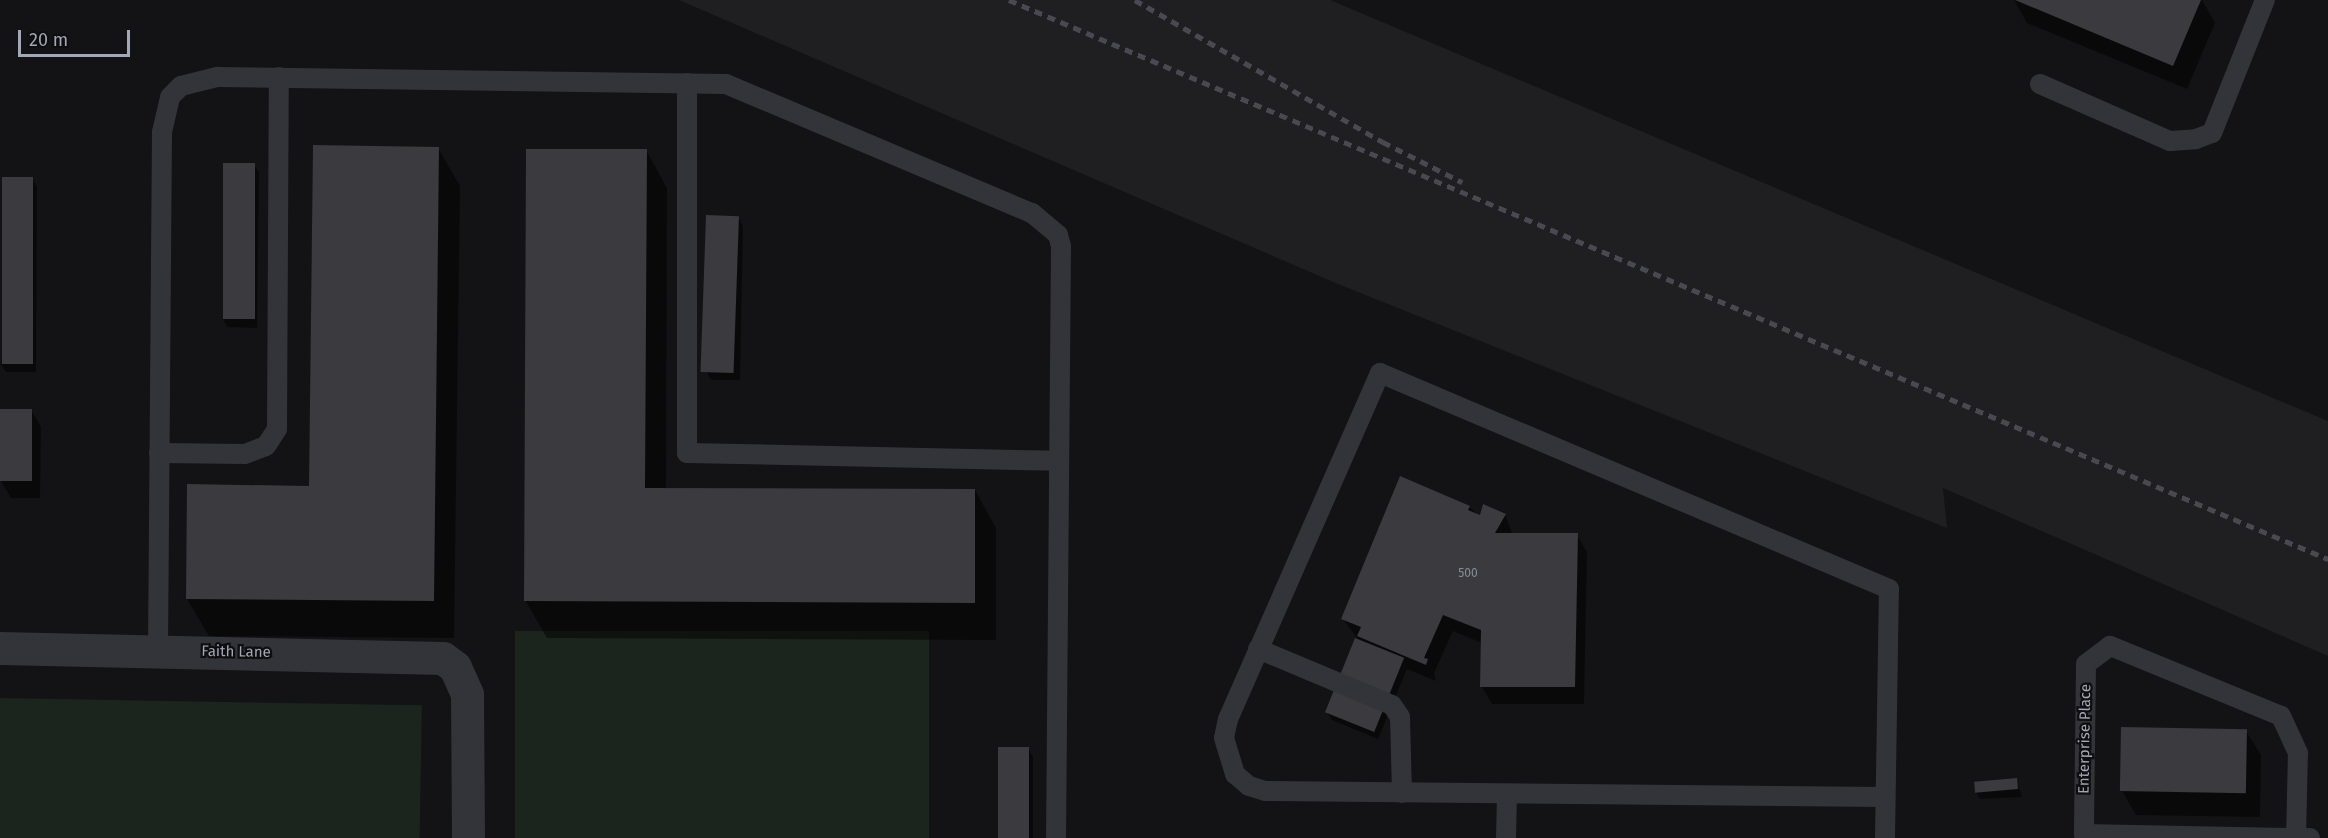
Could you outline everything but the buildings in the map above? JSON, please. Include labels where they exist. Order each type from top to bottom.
[{"type":"street","name":"Faith Lane","points":[[0,648],[443,658],[463,679],[470,710],[468,838]]},
{"type":"lane","points":[[2040,84],[2170,141],[2196,139],[2212,133],[2265,0]]},
{"type":"lane","points":[[159,453],[245,454],[266,446],[277,429],[279,77]]},
{"type":"lane","points":[[158,651],[164,114],[176,92],[200,79],[279,77],[726,84],[1032,213],[1049,224],[1061,246],[1056,838]]},
{"type":"lane","points":[[687,83],[687,453],[1059,461]]},
{"type":"lane","points":[[1885,797],[1265,791],[1249,786],[1235,774],[1224,738],[1228,719],[1380,373],[1889,589],[1885,838]]},
{"type":"lane","name":"Enterprise Place","points":[[2110,646],[2281,716],[2298,753],[2296,838],[2084,834],[2086,664],[2110,646]]},
{"type":"lane","points":[[1258,649],[1392,705],[1400,717],[1402,793]]},
{"type":"lane","points":[[1506,838],[1507,794]]},
{"type":"lane","points":[[2296,838],[2310,838]]},
{"type":"shaded area","points":[[679,0],[1330,0],[2328,421],[2328,656],[1943,488],[1947,528],[1338,284]]},
{"type":"shaded area","points":[[515,631],[929,631],[929,838],[515,838]]},
{"type":"shaded area","points":[[0,698],[422,705],[420,838],[0,838]]},
{"type":"railway","points":[[1009,0],[2328,559]]},
{"type":"railway","points":[[1135,0],[1383,142],[1462,182]]}]
